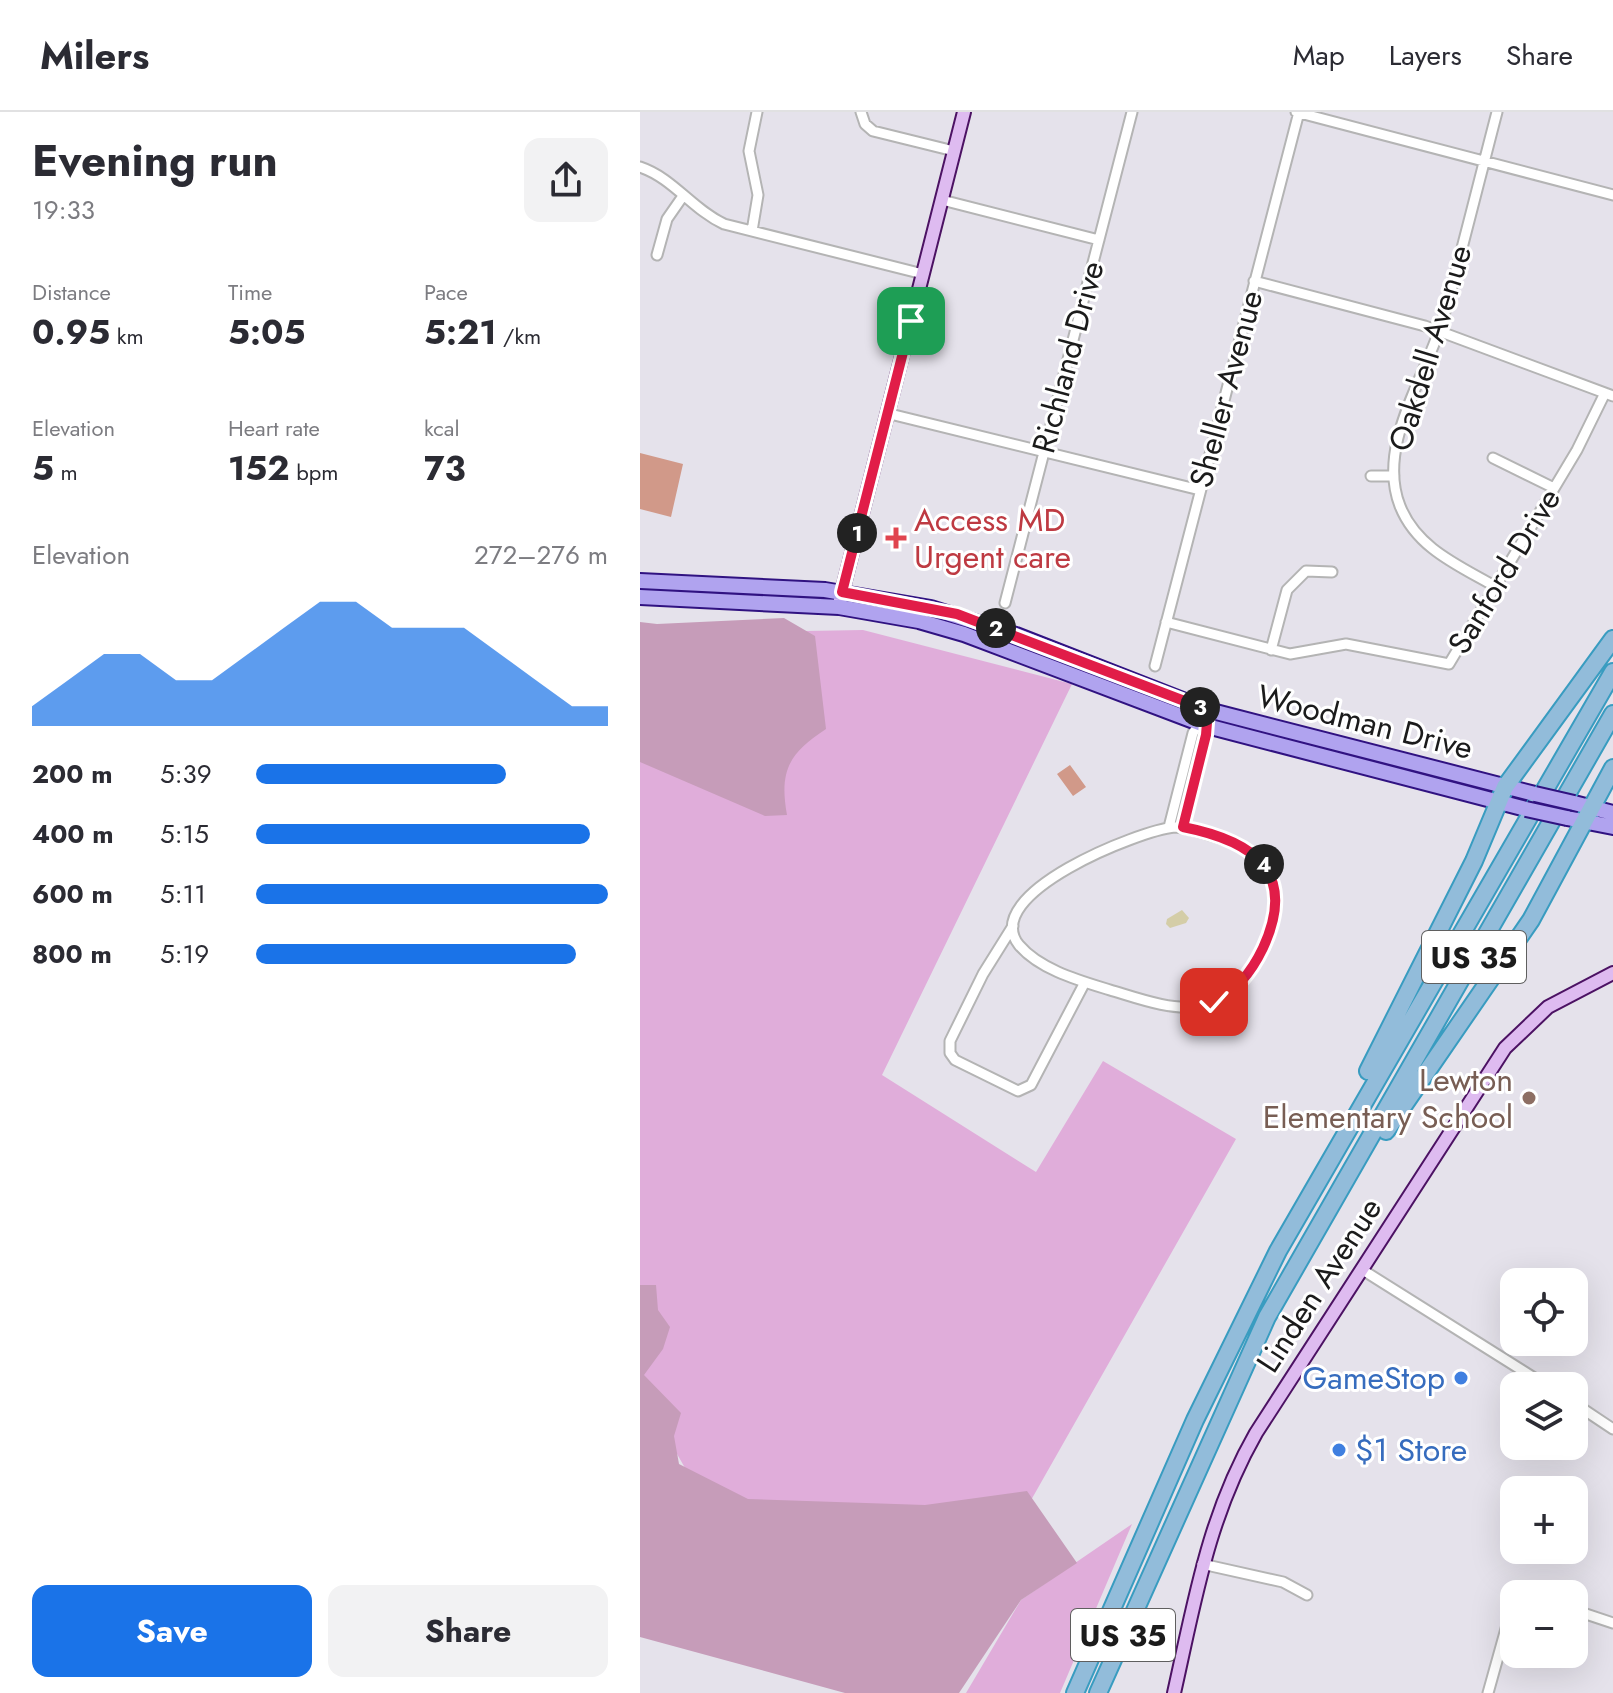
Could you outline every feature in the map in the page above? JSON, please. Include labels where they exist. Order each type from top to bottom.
[{"type":"highway","points":[[1278,1251],[1337,1128],[1417,979],[1502,794],[1613,639]]},
{"type":"highway","name":"US 35","points":[[1075,1693],[1163,1490],[1278,1251],[1613,672]]},
{"type":"highway","name":"US 35","points":[[1098,1693],[1267,1317],[1613,714]]},
{"type":"highway","points":[[1335,1200],[1490,983],[1590,815],[1613,768]]},
{"type":"main road","points":[[841,599],[964,112]]},
{"type":"main road","name":"Woodman Drive","points":[[640,581],[841,599],[957,614],[1208,710],[1502,794],[1535,794],[1574,803],[1613,827]]},
{"type":"main road","name":"Woodman Drive","points":[[640,597],[841,599],[964,634],[1203,725],[1468,785]]},
{"type":"main road","name":"Woodman Drive","points":[[1502,794],[1526,809],[1567,818],[1613,813]]},
{"type":"main road","name":"Linden Avenue","points":[[1174,1693],[1202,1564],[1234,1473],[1361,1269],[1505,1048],[1550,1005],[1613,973]]},
{"type":"street","points":[[752,231],[758,195],[749,151],[757,112]]},
{"type":"street","name":"Richland Drive","points":[[1005,603],[1132,112]]},
{"type":"street","points":[[1298,112],[1613,195]]},
{"type":"street","name":"Sheller Avenue","points":[[1155,666],[1298,112]]},
{"type":"street","name":"Oakdell Avenue","points":[[1496,587],[1438,554],[1420,538],[1399,504],[1394,476],[1398,444],[1439,331],[1497,112]]},
{"type":"street","points":[[862,115],[873,131],[954,151]]},
{"type":"street","points":[[640,167],[666,180],[712,218],[923,274]]},
{"type":"street","points":[[657,255],[667,219],[683,196]]},
{"type":"street","points":[[942,200],[1099,240]]},
{"type":"street","points":[[1254,281],[1439,331],[1609,394]]},
{"type":"street","name":"Sanford Drive","points":[[1166,622],[1298,655],[1336,645],[1356,645],[1449,664],[1609,394]]},
{"type":"street","points":[[886,413],[1200,490]]},
{"type":"street","points":[[1493,458],[1554,488]]},
{"type":"street","points":[[1371,476],[1394,476]]},
{"type":"street","points":[[1271,650],[1290,584],[1306,571],[1332,572]]},
{"type":"street","points":[[1183,827],[1208,710]]},
{"type":"street","points":[[1169,827],[1193,733],[1203,725]]},
{"type":"street","points":[[1013,926],[1016,940],[1025,950],[1084,984],[1174,1006],[1194,1007],[1214,1002],[1231,992],[1255,964],[1276,913],[1276,894],[1271,875],[1247,848],[1183,827],[1169,827],[1115,846],[1067,868],[1021,904],[1013,926],[983,974],[950,1041],[950,1053],[955,1060],[1018,1091],[1031,1085],[1084,984]]},
{"type":"street","points":[[1361,1269],[1525,1372]]},
{"type":"street","points":[[1588,1412],[1613,1429]]},
{"type":"street","points":[[1202,1564],[1283,1582],[1307,1595]]},
{"type":"street","points":[[1588,1615],[1613,1623]]},
{"type":"street","points":[[1488,1693],[1500,1650]]},
{"type":"shaded area","points":[[640,453],[683,464],[671,517],[640,509]]},
{"type":"shaded area","points":[[784,618],[815,636],[826,729],[803,746],[790,764],[785,786],[787,815],[765,816],[640,762],[640,622],[657,624]]},
{"type":"shaded area","points":[[863,630],[1072,684],[882,1075],[1036,1172],[1103,1061],[1236,1139],[1026,1509],[743,1508],[693,1482],[640,1389],[640,634]]},
{"type":"shaded area","points":[[1070,765],[1086,787],[1073,796],[1057,774]]},
{"type":"shaded area","points":[[1182,910],[1189,918],[1186,923],[1170,928],[1166,924],[1167,919]]},
{"type":"shaded area","points":[[640,1285],[656,1285],[658,1310],[670,1327],[663,1349],[644,1375],[681,1413],[674,1436],[679,1464],[748,1499],[925,1505],[1027,1491],[1077,1563],[1021,1600],[959,1693],[845,1693],[640,1637]]},
{"type":"shaded area","points":[[1132,1524],[1060,1693],[966,1693],[1021,1600]]},
{"type":"place","name":"Access MD Urgent care","points":[[896,538]]},
{"type":"place","name":"Lewton Elementary School","points":[[1529,1098]]},
{"type":"place","name":"GameStop","points":[[1461,1378]]},
{"type":"place","name":"$1 Store","points":[[1339,1450]]},
{"type":"route","points":[[911,321],[842,592],[957,614],[1208,710],[1206,735],[1183,827],[1238,843],[1257,856],[1271,875],[1277,904],[1273,926],[1255,964],[1240,984],[1214,1002]]}]
